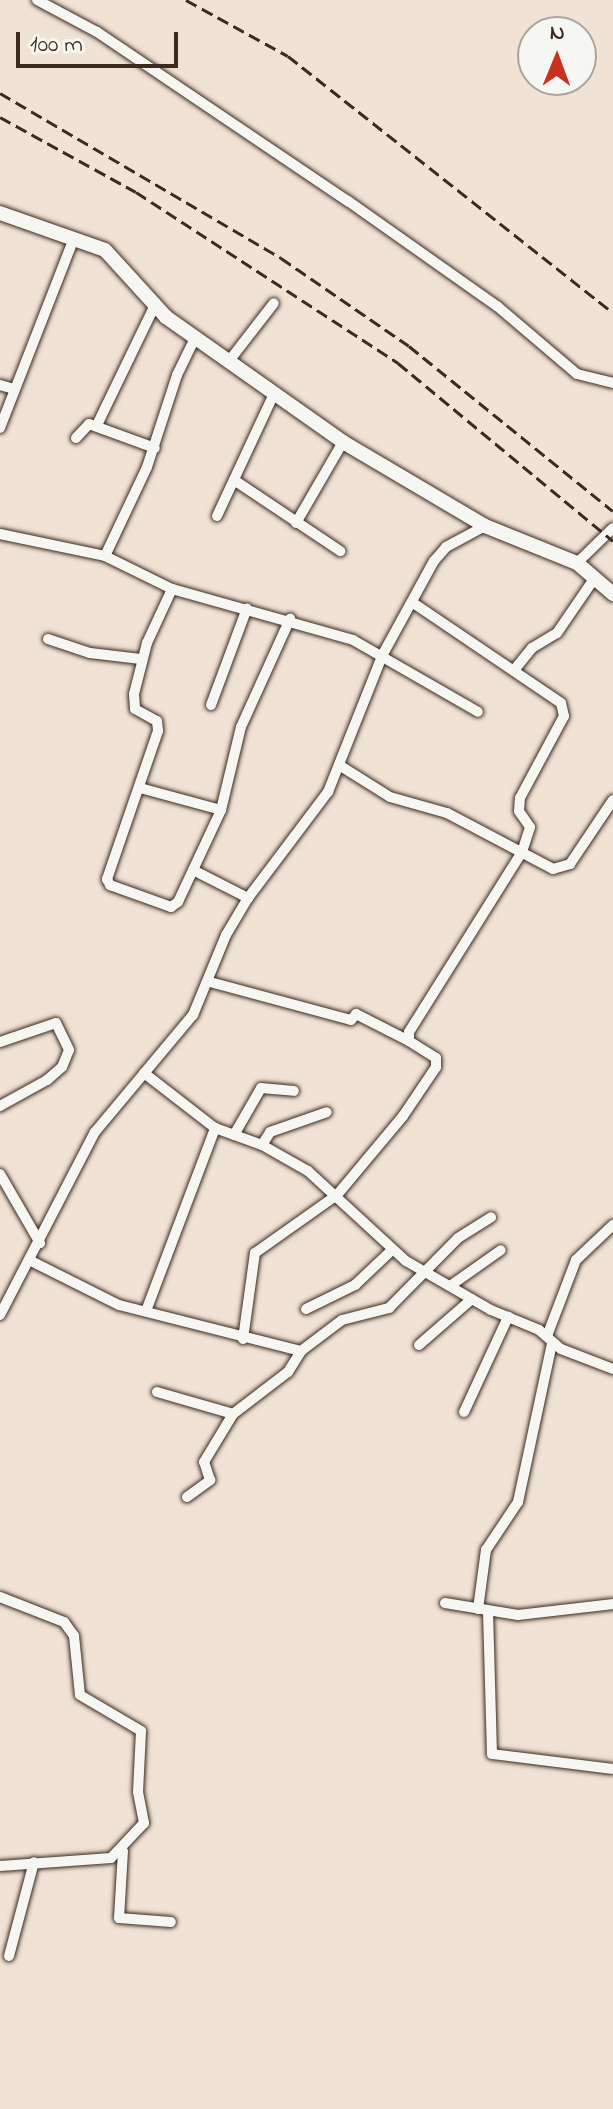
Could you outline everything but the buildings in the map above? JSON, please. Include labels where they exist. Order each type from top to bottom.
[{"type":"main road","points":[[0,213],[74,238],[121,261],[155,305],[343,442],[485,526],[577,563],[613,594]]},
{"type":"street","points":[[37,0],[97,32],[348,201],[497,306],[577,374],[613,383]]},
{"type":"street","points":[[0,428],[74,238]]},
{"type":"street","points":[[229,361],[274,303]]},
{"type":"street","points":[[97,425],[155,305]]},
{"type":"street","points":[[105,556],[155,448],[177,375],[196,336]]},
{"type":"street","points":[[0,385],[14,389]]},
{"type":"street","points":[[217,516],[274,394]]},
{"type":"street","points":[[76,438],[83,426],[97,425],[155,448]]},
{"type":"street","points":[[296,523],[343,442]]},
{"type":"street","points":[[234,480],[340,551]]},
{"type":"street","points":[[0,1315],[31,1261],[95,1132],[193,1015],[210,982],[226,935],[248,898],[312,818],[339,765],[383,654],[412,602],[446,547],[485,526]]},
{"type":"street","points":[[577,563],[613,528]]},
{"type":"street","points":[[0,534],[105,556],[172,589],[290,619],[383,654],[478,712]]},
{"type":"street","points":[[515,669],[532,648],[557,633],[594,579]]},
{"type":"street","points":[[172,589],[141,659],[135,709],[159,725],[108,882],[171,907],[193,870],[221,810],[241,727],[290,619]]},
{"type":"street","points":[[409,1041],[409,1032],[522,852],[530,827],[519,811],[520,798],[562,724],[565,709],[515,669],[412,602]]},
{"type":"street","points":[[211,705],[247,608]]},
{"type":"street","points":[[48,639],[90,653],[141,659]]},
{"type":"street","points":[[339,765],[390,797],[447,813],[522,852],[563,869],[613,800]]},
{"type":"street","points":[[140,788],[221,810]]},
{"type":"street","points":[[193,870],[248,898]]},
{"type":"street","points":[[210,982],[351,1020],[356,1014],[436,1058],[436,1067],[337,1195],[255,1253],[243,1339]]},
{"type":"street","points":[[0,1042],[56,1023],[69,1050],[62,1067],[47,1080],[0,1106]]},
{"type":"street","points":[[144,1073],[215,1128],[262,1145],[337,1195],[392,1250],[472,1299],[613,1369]]},
{"type":"street","points":[[234,1135],[261,1088],[294,1091]]},
{"type":"street","points":[[262,1145],[270,1132],[327,1112]]},
{"type":"street","points":[[146,1311],[215,1128]]},
{"type":"street","points":[[0,1174],[40,1243]]},
{"type":"street","points":[[187,1497],[210,1480],[204,1462],[233,1414],[288,1372],[301,1351],[342,1320],[389,1308],[458,1238],[491,1217]]},
{"type":"street","points":[[613,1225],[576,1260],[550,1340],[518,1502],[486,1550],[483,1610],[492,1754],[613,1767],[613,1779]]},
{"type":"street","points":[[306,1309],[355,1285],[392,1250]]},
{"type":"street","points":[[450,1286],[501,1250]]},
{"type":"street","points":[[31,1261],[91,1295],[243,1339],[301,1351]]},
{"type":"street","points":[[419,1345],[472,1299]]},
{"type":"street","points":[[464,1412],[508,1317]]},
{"type":"street","points":[[157,1392],[233,1414]]},
{"type":"street","points":[[0,1597],[64,1622],[74,1636],[80,1695],[141,1731],[138,1792],[144,1828],[123,1851],[96,1860],[0,1866]]},
{"type":"street","points":[[445,1603],[483,1610],[548,1614],[613,1604]]},
{"type":"street","points":[[123,1851],[119,1918],[171,1922]]},
{"type":"street","points":[[9,1956],[34,1862]]},
{"type":"railway","points":[[186,0],[288,56],[613,313]]},
{"type":"railway","points":[[0,93],[281,258],[409,346],[613,511]]},
{"type":"railway","points":[[0,117],[136,192],[398,363],[613,541]]}]
